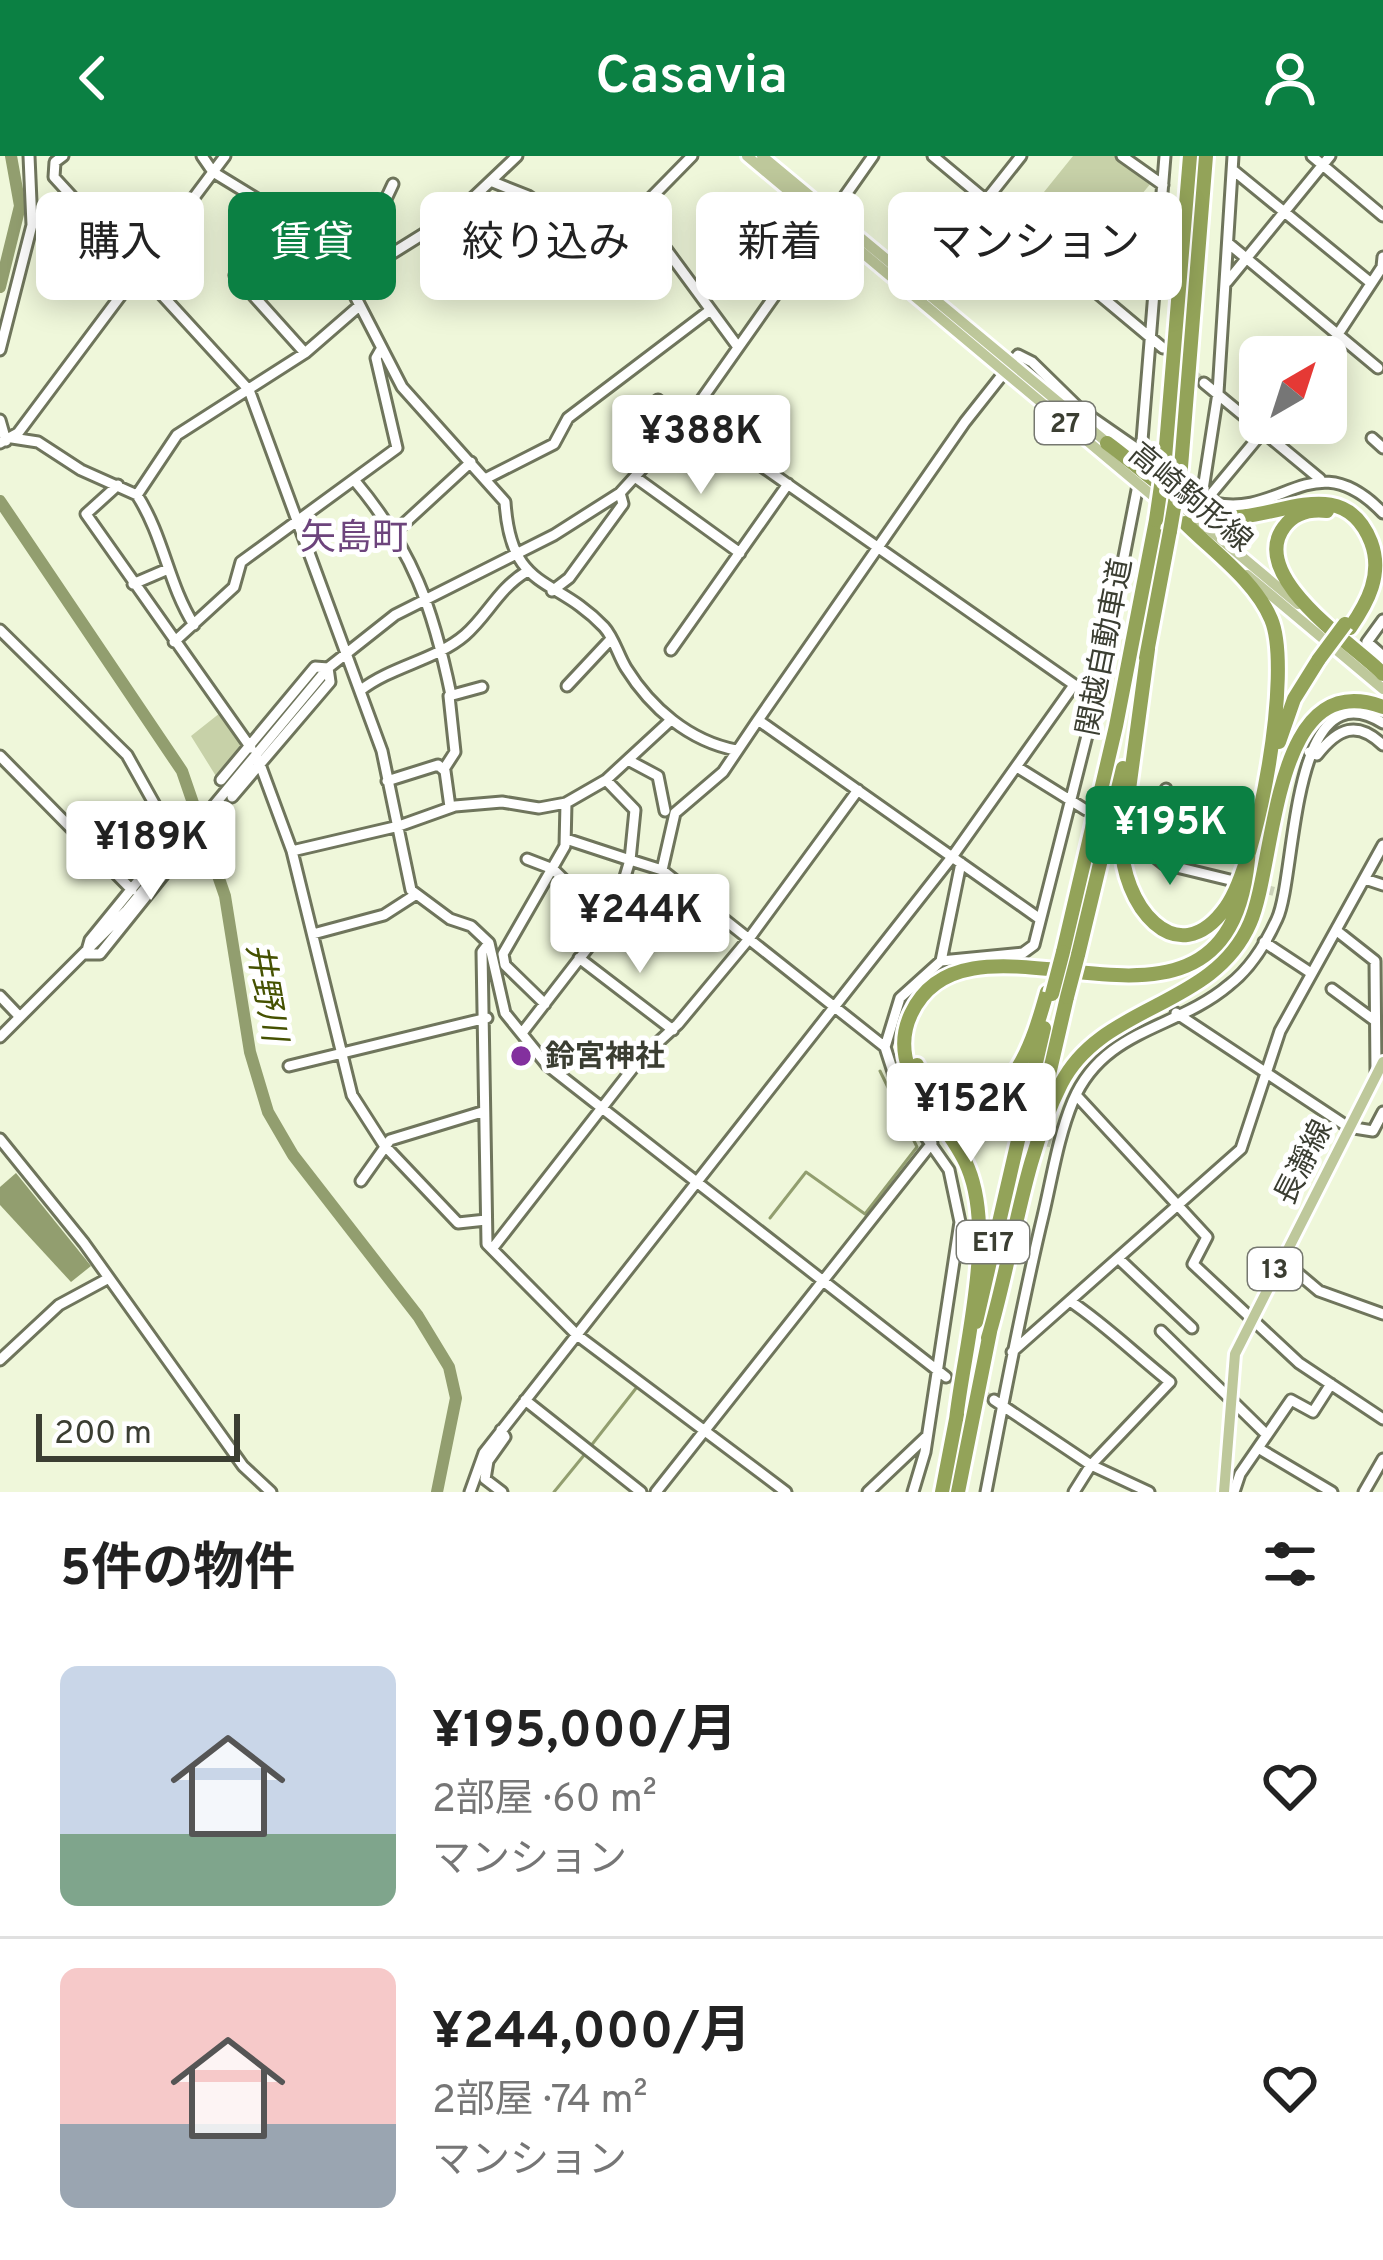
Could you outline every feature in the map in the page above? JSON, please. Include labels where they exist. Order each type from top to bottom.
[{"type":"highway","name":"関越自動車道","points":[[1066,953],[1166,458],[1190,156]]},
{"type":"highway","name":"関越自動車道","points":[[942,1492],[1066,953],[1178,527],[1206,156]]},
{"type":"highway","points":[[1107,443],[1214,514],[1241,517],[1310,502],[1350,514],[1368,536],[1376,562],[1369,598],[1288,715],[1263,786]]},
{"type":"highway","points":[[1348,626],[1364,591],[1365,547],[1354,528],[1336,515],[1318,510],[1298,514],[1277,538],[1280,571],[1296,594],[1383,674]]},
{"type":"highway","points":[[1148,649],[1122,841],[1130,897],[1156,926],[1179,932],[1202,927],[1228,903],[1249,847],[1280,686],[1274,627],[1254,591],[1178,527]]},
{"type":"highway","points":[[988,1338],[1038,1149],[1066,1073],[1107,1031],[1181,995],[1222,964],[1250,922],[1291,730],[1322,661]]},
{"type":"highway","points":[[1281,791],[1297,743],[1316,715],[1347,701],[1383,707]]},
{"type":"highway","points":[[956,1420],[976,1265],[977,1201],[961,1152],[908,1066],[905,1030],[914,1008],[940,980],[978,967],[1122,978],[1179,967],[1214,943],[1233,918],[1245,892],[1249,847]]},
{"type":"highway","points":[[1056,994],[1024,1056],[998,1089],[979,1100],[957,1101],[937,1093],[923,1079],[915,1057],[915,1032],[928,1004],[944,988],[995,973],[1121,986],[1180,975],[1228,939],[1247,907],[1267,852]]},
{"type":"highway","name":"関越自動車道","points":[[958,1492],[1056,994]]},
{"type":"main road","name":"高崎駒形線","points":[[747,156],[796,192]]},
{"type":"main road","name":"高崎駒形線","points":[[762,156],[802,192]]},
{"type":"main road","name":"高崎駒形線","points":[[864,244],[888,262]]},
{"type":"main road","name":"高崎駒形線","points":[[864,246],[1383,674]]},
{"type":"main road","name":"高崎駒形線","points":[[933,300],[1178,527],[1383,688]]},
{"type":"main road","name":"長瀞線","points":[[1224,1492],[1235,1354],[1377,1072]]},
{"type":"street","points":[[0,350],[32,225],[29,156]]},
{"type":"street","points":[[63,156],[55,162],[54,177],[67,192]]},
{"type":"street","points":[[202,156],[213,172],[248,192]]},
{"type":"street","points":[[198,192],[225,156]]},
{"type":"street","points":[[396,251],[458,213],[517,156]]},
{"type":"street","points":[[657,192],[692,156]]},
{"type":"street","points":[[847,192],[873,156]]},
{"type":"street","points":[[934,156],[977,192]]},
{"type":"street","points":[[991,192],[1021,156]]},
{"type":"street","points":[[1122,156],[1163,184]]},
{"type":"street","points":[[1141,453],[1166,156]]},
{"type":"street","points":[[1204,497],[1219,393],[1233,156]]},
{"type":"street","points":[[1312,156],[1326,160],[1383,216]]},
{"type":"street","points":[[1225,285],[1326,160]]},
{"type":"street","points":[[1233,170],[1371,284]]},
{"type":"street","points":[[494,182],[518,192]]},
{"type":"street","points":[[389,192],[393,184]]},
{"type":"street","points":[[1228,243],[1339,336]]},
{"type":"street","points":[[1341,336],[1383,257]]},
{"type":"street","points":[[672,259],[738,347]]},
{"type":"street","points":[[6,441],[115,300]]},
{"type":"street","points":[[165,300],[249,390],[361,690],[415,895],[471,926],[489,944],[505,1013],[547,1065],[942,1375]]},
{"type":"street","points":[[257,300],[305,353]]},
{"type":"street","points":[[355,300],[401,387],[505,502],[526,572],[569,598],[611,639],[634,679],[684,731],[736,750]]},
{"type":"street","points":[[86,954],[90,940],[132,890],[328,668],[427,596],[518,552],[620,493],[690,416],[771,300]]},
{"type":"street","points":[[1106,300],[1163,348]]},
{"type":"street","points":[[137,495],[177,435],[305,353],[358,307]]},
{"type":"street","points":[[488,478],[554,444],[568,418],[709,311]]},
{"type":"street","points":[[1347,343],[1378,368]]},
{"type":"street","points":[[174,642],[234,587],[241,562],[398,446],[386,417],[376,358],[380,351]]},
{"type":"street","points":[[662,870],[675,813],[723,772],[1018,356],[1032,362],[1081,410],[1204,497],[1237,506],[1321,479]]},
{"type":"street","points":[[1204,383],[1239,407]]},
{"type":"street","points":[[649,462],[623,434],[658,400]]},
{"type":"street","points":[[690,416],[1096,700]]},
{"type":"street","points":[[0,420],[6,441]]},
{"type":"street","points":[[1372,438],[1383,448]]},
{"type":"street","points":[[6,441],[38,442],[93,477],[137,495],[164,550],[174,594],[194,625]]},
{"type":"street","points":[[1204,497],[1252,444]]},
{"type":"street","points":[[1285,444],[1321,479],[1353,488],[1383,513]]},
{"type":"street","points":[[396,531],[471,462]]},
{"type":"street","points":[[635,477],[740,553]]},
{"type":"street","points":[[355,481],[396,531],[427,596],[451,695],[446,710],[455,752],[443,770]]},
{"type":"street","points":[[671,650],[788,484]]},
{"type":"street","points":[[118,485],[86,514],[250,747]]},
{"type":"street","points":[[913,1492],[942,1375],[960,1222],[946,1151],[932,1143],[894,1086],[885,1047],[900,998],[914,980],[940,961],[1023,953],[1034,945],[1096,700],[1138,485]]},
{"type":"street","points":[[552,591],[569,578],[623,504],[620,493]]},
{"type":"street","points":[[133,584],[168,569]]},
{"type":"street","points":[[361,690],[464,637],[504,586],[526,572]]},
{"type":"street","points":[[1383,620],[1367,642],[1383,656]]},
{"type":"street","points":[[0,630],[127,755],[178,838]]},
{"type":"street","points":[[566,686],[611,639]]},
{"type":"street","points":[[221,780],[315,668],[328,668]]},
{"type":"street","points":[[232,797],[330,682],[328,668]]},
{"type":"street","points":[[470,1492],[484,1453],[501,1430],[957,860],[1074,685]]},
{"type":"street","points":[[451,695],[482,688]]},
{"type":"street","points":[[986,1492],[998,1402],[1055,1143],[1076,1095],[1105,1054],[1225,989],[1264,942],[1282,893],[1309,752],[1337,719],[1362,715],[1383,723]]},
{"type":"street","points":[[292,851],[399,826],[450,807],[502,802],[539,808],[566,802],[606,780],[670,719]]},
{"type":"street","points":[[758,719],[1040,919]]},
{"type":"street","points":[[1309,752],[1317,754],[1330,738],[1352,729],[1369,732],[1383,745]]},
{"type":"street","points":[[0,756],[132,890]]},
{"type":"street","points":[[259,760],[292,851],[352,1095],[384,1145],[458,1223],[486,1220]]},
{"type":"street","points":[[628,760],[658,776],[665,811]]},
{"type":"street","points":[[387,781],[438,765],[450,807]]},
{"type":"street","points":[[1017,767],[1072,804],[1092,808]]},
{"type":"street","points":[[522,1034],[619,904],[635,810],[606,780]]},
{"type":"street","points":[[1166,789],[1135,841],[1164,864],[1234,881]]},
{"type":"street","points":[[492,1249],[640,1059],[673,1030],[748,940],[858,790]]},
{"type":"street","points":[[544,1004],[505,965],[503,954],[554,869],[566,839],[566,802]]},
{"type":"street","points":[[0,1037],[86,954],[178,838]]},
{"type":"street","points":[[566,839],[662,870],[885,1047]]},
{"type":"street","points":[[1012,1352],[1240,1149],[1280,1030],[1383,845]]},
{"type":"street","points":[[86,954],[100,955],[182,853]]},
{"type":"street","points":[[527,860],[554,869],[607,922]]},
{"type":"street","points":[[940,961],[957,860]]},
{"type":"street","points":[[1365,879],[1383,885]]},
{"type":"street","points":[[313,934],[384,915],[415,895]]},
{"type":"street","points":[[1337,931],[1375,961],[1377,1072],[1383,1091]]},
{"type":"street","points":[[1264,942],[1311,974]]},
{"type":"street","points":[[489,944],[482,952],[487,1018],[482,1112],[486,1220],[492,1249],[577,1335],[786,1492]]},
{"type":"street","points":[[579,958],[673,1030]]},
{"type":"street","points":[[1332,989],[1374,1020]]},
{"type":"street","points":[[0,996],[20,1017]]},
{"type":"street","points":[[1176,1012],[1348,1127],[1373,1131],[1383,1112]]},
{"type":"street","points":[[289,1066],[487,1018]]},
{"type":"street","points":[[1076,1095],[1207,1237],[1193,1264],[1252,1314],[1300,1364],[1383,1419]]},
{"type":"street","points":[[361,1181],[384,1145],[482,1112]]},
{"type":"street","points":[[963,1139],[986,1129],[1005,1131]]},
{"type":"street","points":[[0,1139],[109,1278],[243,1466],[271,1492]]},
{"type":"street","points":[[656,1492],[932,1143]]},
{"type":"street","points":[[1118,1258],[1192,1328]]},
{"type":"street","points":[[1280,1258],[1319,1291],[1383,1314]]},
{"type":"street","points":[[0,1360],[59,1305],[109,1278]]},
{"type":"street","points":[[1070,1301],[1122,1337],[1132,1352],[1170,1382]]},
{"type":"street","points":[[1160,1331],[1267,1435]]},
{"type":"street","points":[[1073,1492],[1091,1465],[1192,1363]]},
{"type":"street","points":[[1234,1492],[1291,1400],[1313,1412],[1330,1384]]},
{"type":"street","points":[[525,1400],[641,1492]]},
{"type":"street","points":[[998,1402],[1091,1465],[1149,1492]]},
{"type":"street","points":[[501,1430],[505,1437],[488,1461],[485,1479],[502,1492]]},
{"type":"street","points":[[868,1492],[927,1436]]},
{"type":"street","points":[[1258,1448],[1332,1492]]},
{"type":"street","points":[[1364,1492],[1383,1460]]},
{"type":"shaded area","points":[[1073,156],[1118,156],[1151,183],[1144,192],[1044,192]]},
{"type":"shaded area","points":[[220,713],[245,747],[219,781],[191,736]]},
{"type":"shaded area","points":[[16,1173],[91,1266],[71,1282],[0,1205],[0,1187]]},
{"type":"waterway","name":"井野川","points":[[0,287],[20,206],[11,156]]},
{"type":"waterway","name":"井野川","points":[[0,501],[182,771],[225,896],[250,1052],[268,1112],[293,1155],[418,1316],[449,1367],[456,1398],[437,1492]]},
{"type":"waterway","points":[[770,1218],[806,1172],[865,1214],[917,1147],[880,1071]]},
{"type":"waterway","points":[[590,1447],[637,1387]]},
{"type":"waterway","points":[[554,1492],[585,1454]]},
{"type":"tunnel","points":[[1172,356],[1204,383]]},
{"type":"tunnel","points":[[1239,882],[1276,892]]},
{"type":"tunnel","points":[[1005,1131],[1051,1143]]},
{"type":"tunnel","points":[[946,1377],[994,1400]]},
{"type":"place","name":"鈴宮神社","points":[[521,1056]]},
{"type":"district","name":"矢島町","points":[[354,536]]}]
